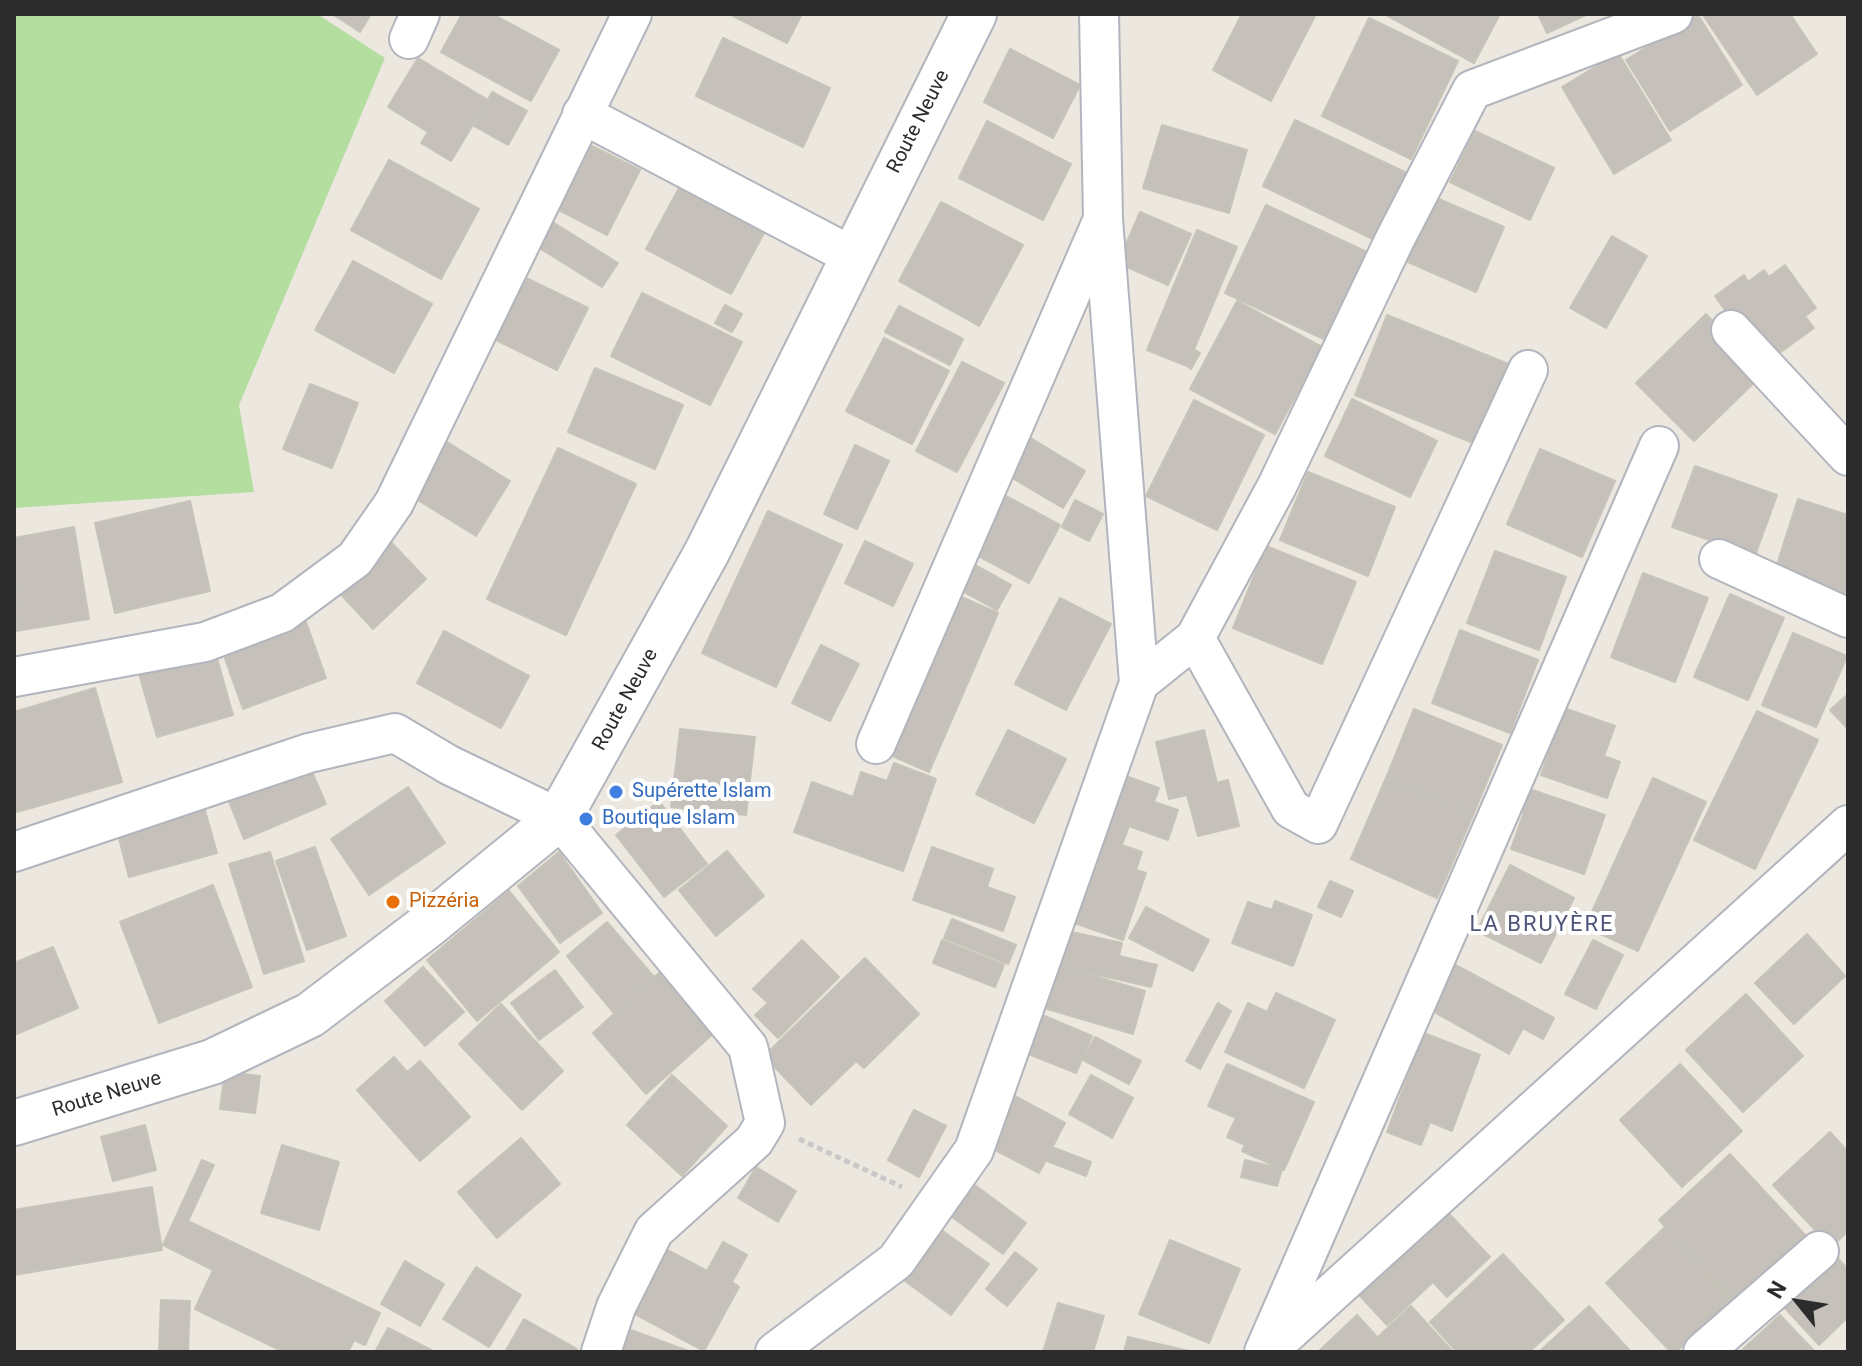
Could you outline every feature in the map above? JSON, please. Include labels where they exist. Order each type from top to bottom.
[{"type":"main road","name":"Route Neuve","points":[[14,1123],[212,1062],[310,1015],[427,926],[559,818],[707,552],[974,14]]},
{"type":"street","points":[[14,677],[205,642],[282,613],[355,559],[394,503],[632,14]]},
{"type":"street","points":[[775,1352],[896,1261],[974,1150],[1139,683],[1103,219],[1099,14]]},
{"type":"street","points":[[1139,683],[1195,638],[1277,486],[1395,239],[1472,90],[1673,14]]},
{"type":"street","points":[[582,114],[852,256]]},
{"type":"street","points":[[876,744],[1103,219]]},
{"type":"street","points":[[1731,330],[1848,456]]},
{"type":"street","points":[[1195,638],[1291,809],[1318,824],[1528,370]]},
{"type":"street","points":[[1266,1352],[1659,446]]},
{"type":"street","points":[[1719,559],[1848,618]]},
{"type":"street","points":[[14,852],[309,753],[395,733],[449,765],[559,818],[748,1047],[765,1123],[754,1141],[654,1231],[616,1307],[601,1352]]},
{"type":"street","points":[[1266,1352],[1848,825]]},
{"type":"street","points":[[1703,1352],[1819,1251]]},
{"type":"path","points":[[765,1123],[935,1203]]},
{"type":"green space","points":[[14,14],[317,14],[385,58],[239,405],[254,492],[14,508]]},
{"type":"building","points":[[332,14],[371,14],[360,32]]},
{"type":"building","points":[[462,14],[492,14],[559,50],[531,101],[441,52]]},
{"type":"building","points":[[729,14],[802,14],[787,43]]},
{"type":"building","points":[[1242,14],[1316,14],[1271,101],[1213,70]]},
{"type":"building","points":[[1389,14],[1500,14],[1474,63]]},
{"type":"building","points":[[1538,14],[1588,14],[1547,33]]},
{"type":"building","points":[[1705,14],[1790,14],[1817,54],[1757,95]]},
{"type":"building","points":[[1698,15],[1742,85],[1670,131],[1626,60]]},
{"type":"building","points":[[1369,18],[1458,61],[1411,159],[1322,116]]},
{"type":"building","points":[[723,38],[830,88],[803,147],[696,96]]},
{"type":"building","points":[[1010,49],[1080,85],[1053,138],[984,102]]},
{"type":"building","points":[[1618,53],[1671,140],[1614,174],[1562,87]]},
{"type":"building","points":[[418,58],[488,100],[451,161],[421,143],[428,132],[388,107]]},
{"type":"building","points":[[492,92],[527,111],[508,145],[474,126]]},
{"type":"building","points":[[1295,120],[1411,175],[1379,242],[1263,186]]},
{"type":"building","points":[[987,121],[1071,164],[1043,220],[959,178]]},
{"type":"building","points":[[1162,125],[1247,150],[1229,213],[1143,188]]},
{"type":"building","points":[[1475,131],[1554,168],[1530,220],[1450,182]]},
{"type":"building","points":[[592,146],[640,170],[607,235],[559,210]]},
{"type":"building","points":[[389,160],[479,209],[441,279],[351,230]]},
{"type":"building","points":[[679,188],[764,233],[731,294],[646,249]]},
{"type":"building","points":[[1434,197],[1504,227],[1476,292],[1406,261]]},
{"type":"building","points":[[941,202],[1023,245],[979,326],[899,281]]},
{"type":"building","points":[[1266,205],[1369,253],[1328,341],[1225,293]]},
{"type":"building","points":[[1140,212],[1191,234],[1168,285],[1118,263]]},
{"type":"building","points":[[543,216],[618,263],[602,287],[528,241]]},
{"type":"building","points":[[1197,230],[1237,247],[1187,366],[1147,350]]},
{"type":"building","points":[[1612,236],[1647,256],[1606,328],[1570,308]]},
{"type":"building","points":[[353,261],[432,304],[394,373],[315,330]]},
{"type":"building","points":[[1785,265],[1816,308],[1805,316],[1814,328],[1767,362],[1748,342],[1715,296],[1744,275],[1748,282],[1764,270],[1769,277]]},
{"type":"building","points":[[518,274],[588,308],[557,370],[488,336]]},
{"type":"building","points":[[642,293],[742,342],[710,405],[611,356]]},
{"type":"building","points":[[1237,301],[1322,347],[1275,434],[1190,389]]},
{"type":"building","points":[[725,305],[742,314],[732,332],[715,323]]},
{"type":"building","points":[[899,306],[963,339],[950,365],[885,332]]},
{"type":"building","points":[[1706,314],[1764,373],[1694,441],[1636,383]]},
{"type":"building","points":[[1387,315],[1511,365],[1478,445],[1355,395]]},
{"type":"building","points":[[884,338],[949,371],[912,444],[846,411]]},
{"type":"building","points":[[1195,350],[1200,353],[1191,369],[1187,366]]},
{"type":"building","points":[[962,362],[1004,383],[957,472],[916,451]]},
{"type":"building","points":[[595,368],[683,405],[655,469],[568,432]]},
{"type":"building","points":[[310,384],[358,403],[332,468],[283,449]]},
{"type":"building","points":[[1352,399],[1437,441],[1410,497],[1325,456]]},
{"type":"building","points":[[1194,400],[1264,435],[1217,530],[1146,496]]},
{"type":"building","points":[[1029,437],[1085,471],[1063,508],[1007,475]]},
{"type":"building","points":[[447,442],[510,481],[476,536],[413,497]]},
{"type":"building","points":[[855,445],[889,461],[857,529],[824,514]]},
{"type":"building","points":[[558,448],[636,484],[566,635],[487,599]]},
{"type":"building","points":[[1540,449],[1615,481],[1582,557],[1507,524]]},
{"type":"building","points":[[1695,466],[1777,495],[1755,556],[1672,527]]},
{"type":"building","points":[[1308,472],[1395,507],[1368,576],[1280,540]]},
{"type":"building","points":[[1002,494],[1060,525],[1029,583],[971,552]]},
{"type":"building","points":[[1798,499],[1848,515],[1848,602],[1773,577]]},
{"type":"building","points":[[1075,500],[1103,514],[1089,541],[1062,527]]},
{"type":"building","points":[[190,501],[210,591],[115,613],[95,523]]},
{"type":"building","points":[[768,511],[842,545],[776,687],[702,653]]},
{"type":"building","points":[[74,527],[89,619],[16,631],[14,538]]},
{"type":"building","points":[[388,539],[426,579],[373,629],[335,588]]},
{"type":"building","points":[[865,541],[913,564],[893,606],[845,583]]},
{"type":"building","points":[[1266,546],[1356,582],[1322,664],[1233,628]]},
{"type":"building","points":[[1495,551],[1566,577],[1539,650],[1467,623]]},
{"type":"building","points":[[964,559],[1011,585],[997,610],[950,584]]},
{"type":"building","points":[[1643,573],[1708,598],[1675,682],[1611,657]]},
{"type":"building","points":[[950,592],[998,613],[929,772],[881,751]]},
{"type":"building","points":[[1730,594],[1784,618],[1748,700],[1694,677]]},
{"type":"building","points":[[1060,598],[1111,624],[1066,710],[1015,684]]},
{"type":"building","points":[[306,622],[326,678],[243,709],[223,653]]},
{"type":"building","points":[[1460,630],[1538,660],[1510,733],[1432,703]]},
{"type":"building","points":[[444,631],[529,676],[501,728],[417,683]]},
{"type":"building","points":[[1793,633],[1847,656],[1816,727],[1762,705]]},
{"type":"building","points":[[821,645],[859,664],[830,721],[792,703]]},
{"type":"building","points":[[214,648],[233,715],[157,737],[138,670]]},
{"type":"building","points":[[95,688],[122,782],[17,812],[14,803],[14,712]]},
{"type":"building","points":[[1848,694],[1848,729],[1830,710]]},
{"type":"building","points":[[1564,708],[1615,726],[1604,756],[1620,762],[1607,798],[1541,775]]},
{"type":"building","points":[[1414,709],[1502,745],[1473,815],[1386,778]]},
{"type":"building","points":[[1757,711],[1818,740],[1755,869],[1694,840]]},
{"type":"building","points":[[680,729],[755,737],[746,815],[671,807]]},
{"type":"building","points":[[1008,730],[1066,759],[1034,823],[976,794]]},
{"type":"building","points":[[1204,730],[1217,783],[1228,780],[1239,826],[1198,836],[1187,795],[1169,799],[1156,742]]},
{"type":"building","points":[[894,763],[936,779],[903,871],[794,832],[812,782],[853,797],[861,772],[887,781]]},
{"type":"building","points":[[309,765],[326,804],[244,839],[228,799]]},
{"type":"building","points":[[1117,773],[1159,788],[1154,802],[1178,810],[1168,840],[1129,826],[1122,845],[1142,852],[1136,870],[1146,873],[1123,940],[1066,920],[1074,898],[1084,902],[1098,863],[1084,859]]},
{"type":"building","points":[[1386,778],[1473,815],[1437,898],[1351,859]]},
{"type":"building","points":[[1653,778],[1706,802],[1638,951],[1585,927]]},
{"type":"building","points":[[1518,785],[1605,815],[1584,874],[1511,849],[1524,812],[1510,807]]},
{"type":"building","points":[[408,787],[445,843],[369,895],[331,839]]},
{"type":"building","points":[[659,801],[707,864],[664,897],[616,835]]},
{"type":"building","points":[[204,807],[217,853],[129,877],[117,831]]},
{"type":"building","points":[[315,847],[346,936],[307,950],[276,861]]},
{"type":"building","points":[[932,847],[993,869],[987,887],[1015,897],[1003,931],[913,900]]},
{"type":"building","points":[[727,851],[764,896],[716,936],[679,890]]},
{"type":"building","points":[[270,852],[304,961],[264,974],[229,864]]},
{"type":"building","points":[[559,852],[602,913],[560,943],[518,886]]},
{"type":"building","points":[[1510,865],[1574,898],[1541,963],[1477,931]]},
{"type":"building","points":[[1330,881],[1353,891],[1341,917],[1318,907]]},
{"type":"building","points":[[213,885],[252,987],[159,1023],[120,922]]},
{"type":"building","points":[[509,891],[559,952],[477,1021],[427,960]]},
{"type":"building","points":[[1275,901],[1312,915],[1293,966],[1232,943],[1248,902],[1272,910]]},
{"type":"building","points":[[1146,907],[1209,940],[1193,971],[1129,938]]},
{"type":"building","points":[[952,919],[1016,945],[1008,964],[944,938]]},
{"type":"building","points":[[607,922],[654,977],[613,1012],[567,956]]},
{"type":"building","points":[[1067,931],[1122,943],[1119,956],[1157,965],[1151,987],[1059,966]]},
{"type":"building","points":[[1807,934],[1845,976],[1794,1024],[1755,983]]},
{"type":"building","points":[[802,940],[839,977],[778,1038],[755,1015],[768,1003],[753,989]]},
{"type":"building","points":[[942,940],[1004,965],[995,987],[933,963]]},
{"type":"building","points":[[1593,940],[1623,955],[1596,1009],[1565,994]]},
{"type":"building","points":[[53,947],[78,1008],[14,1035],[14,963]]},
{"type":"building","points":[[865,958],[919,1014],[864,1068],[856,1061],[811,1105],[764,1056]]},
{"type":"building","points":[[1450,962],[1554,1018],[1543,1039],[1523,1028],[1509,1054],[1425,1007]]},
{"type":"building","points":[[1057,965],[1145,991],[1133,1034],[1044,1008]]},
{"type":"building","points":[[423,967],[464,1012],[425,1046],[385,1001]]},
{"type":"building","points":[[555,970],[583,1007],[539,1040],[511,1003]]},
{"type":"building","points":[[660,972],[714,1033],[646,1094],[593,1033]]},
{"type":"building","points":[[1276,993],[1335,1020],[1304,1088],[1225,1052],[1248,1003],[1267,1012]]},
{"type":"building","points":[[1746,994],[1803,1056],[1743,1112],[1686,1050]]},
{"type":"building","points":[[1218,1003],[1231,1011],[1200,1069],[1186,1061]]},
{"type":"building","points":[[501,1004],[563,1071],[522,1110],[459,1044]]},
{"type":"building","points":[[1042,1015],[1092,1036],[1076,1073],[1026,1053]]},
{"type":"building","points":[[1424,1033],[1480,1055],[1452,1131],[1430,1122],[1421,1145],[1387,1132]]},
{"type":"building","points":[[1095,1037],[1141,1061],[1129,1084],[1083,1060]]},
{"type":"building","points":[[394,1057],[407,1072],[420,1061],[470,1117],[420,1161],[357,1090]]},
{"type":"building","points":[[1227,1064],[1314,1102],[1284,1170],[1242,1151],[1245,1145],[1227,1137],[1236,1118],[1208,1106]]},
{"type":"building","points":[[1680,1064],[1742,1131],[1682,1187],[1620,1120]]},
{"type":"building","points":[[225,1072],[260,1076],[255,1113],[220,1109]]},
{"type":"building","points":[[672,1075],[727,1126],[682,1176],[627,1125]]},
{"type":"building","points":[[1091,1075],[1133,1098],[1112,1138],[1069,1114]]},
{"type":"building","points":[[1011,1094],[1065,1123],[1039,1173],[984,1144]]},
{"type":"building","points":[[914,1110],[946,1126],[919,1177],[888,1160]]},
{"type":"building","points":[[145,1125],[156,1170],[113,1181],[101,1137]]},
{"type":"building","points":[[1830,1132],[1848,1152],[1848,1231],[1831,1247],[1773,1185]]},
{"type":"building","points":[[521,1138],[560,1184],[497,1238],[458,1192]]},
{"type":"building","points":[[282,1145],[339,1162],[319,1230],[261,1213]]},
{"type":"building","points":[[1052,1147],[1091,1162],[1086,1176],[1047,1161]]},
{"type":"building","points":[[1730,1154],[1807,1237],[1736,1303],[1659,1220]]},
{"type":"building","points":[[202,1160],[214,1165],[188,1221],[380,1313],[365,1345],[354,1340],[348,1352],[284,1352],[195,1309],[213,1270],[163,1245]]},
{"type":"building","points":[[1245,1160],[1282,1169],[1277,1186],[1241,1177]]},
{"type":"building","points":[[756,1167],[796,1191],[778,1222],[738,1198]]},
{"type":"building","points":[[964,1177],[1026,1223],[1003,1254],[941,1209]]},
{"type":"building","points":[[152,1187],[162,1250],[14,1275],[14,1210]]},
{"type":"building","points":[[1438,1202],[1490,1257],[1447,1297],[1433,1282],[1387,1325],[1349,1284]]},
{"type":"building","points":[[930,1222],[989,1264],[951,1315],[893,1272]]},
{"type":"building","points":[[1664,1228],[1731,1300],[1676,1352],[1671,1352],[1606,1283]]},
{"type":"building","points":[[1170,1240],[1240,1269],[1209,1343],[1139,1314]]},
{"type":"building","points":[[723,1242],[747,1255],[732,1282],[739,1287],[704,1351],[622,1307],[656,1244],[707,1271]]},
{"type":"building","points":[[1015,1252],[1037,1269],[1007,1306],[986,1289]]},
{"type":"building","points":[[1503,1254],[1564,1320],[1529,1352],[1457,1352],[1430,1322]]},
{"type":"building","points":[[1837,1257],[1848,1270],[1848,1317],[1819,1345],[1784,1307]]},
{"type":"building","points":[[405,1261],[444,1284],[420,1326],[381,1304]]},
{"type":"building","points":[[476,1267],[521,1295],[489,1347],[443,1319]]},
{"type":"building","points":[[161,1300],[190,1301],[188,1352],[159,1352]]},
{"type":"building","points":[[1058,1303],[1104,1316],[1093,1352],[1043,1352]]},
{"type":"building","points":[[1411,1306],[1453,1352],[1394,1352],[1379,1336]]},
{"type":"building","points":[[1589,1306],[1631,1352],[1539,1352]]},
{"type":"building","points":[[1357,1315],[1391,1352],[1318,1352]]},
{"type":"building","points":[[1780,1315],[1815,1352],[1740,1352]]},
{"type":"building","points":[[524,1319],[577,1349],[576,1352],[505,1352]]},
{"type":"building","points":[[620,1326],[691,1352],[611,1352]]},
{"type":"building","points":[[388,1328],[435,1352],[375,1352]]},
{"type":"building","points":[[1128,1337],[1189,1351],[1124,1352]]},
{"type":"place","name":"Supérette Islam","points":[[616,792]]},
{"type":"place","name":"Boutique Islam","points":[[586,819]]},
{"type":"place","name":"Pizzéria","points":[[393,902]]},
{"type":"district","name":"LA BRUYÈRE","points":[[1542,925]]}]
